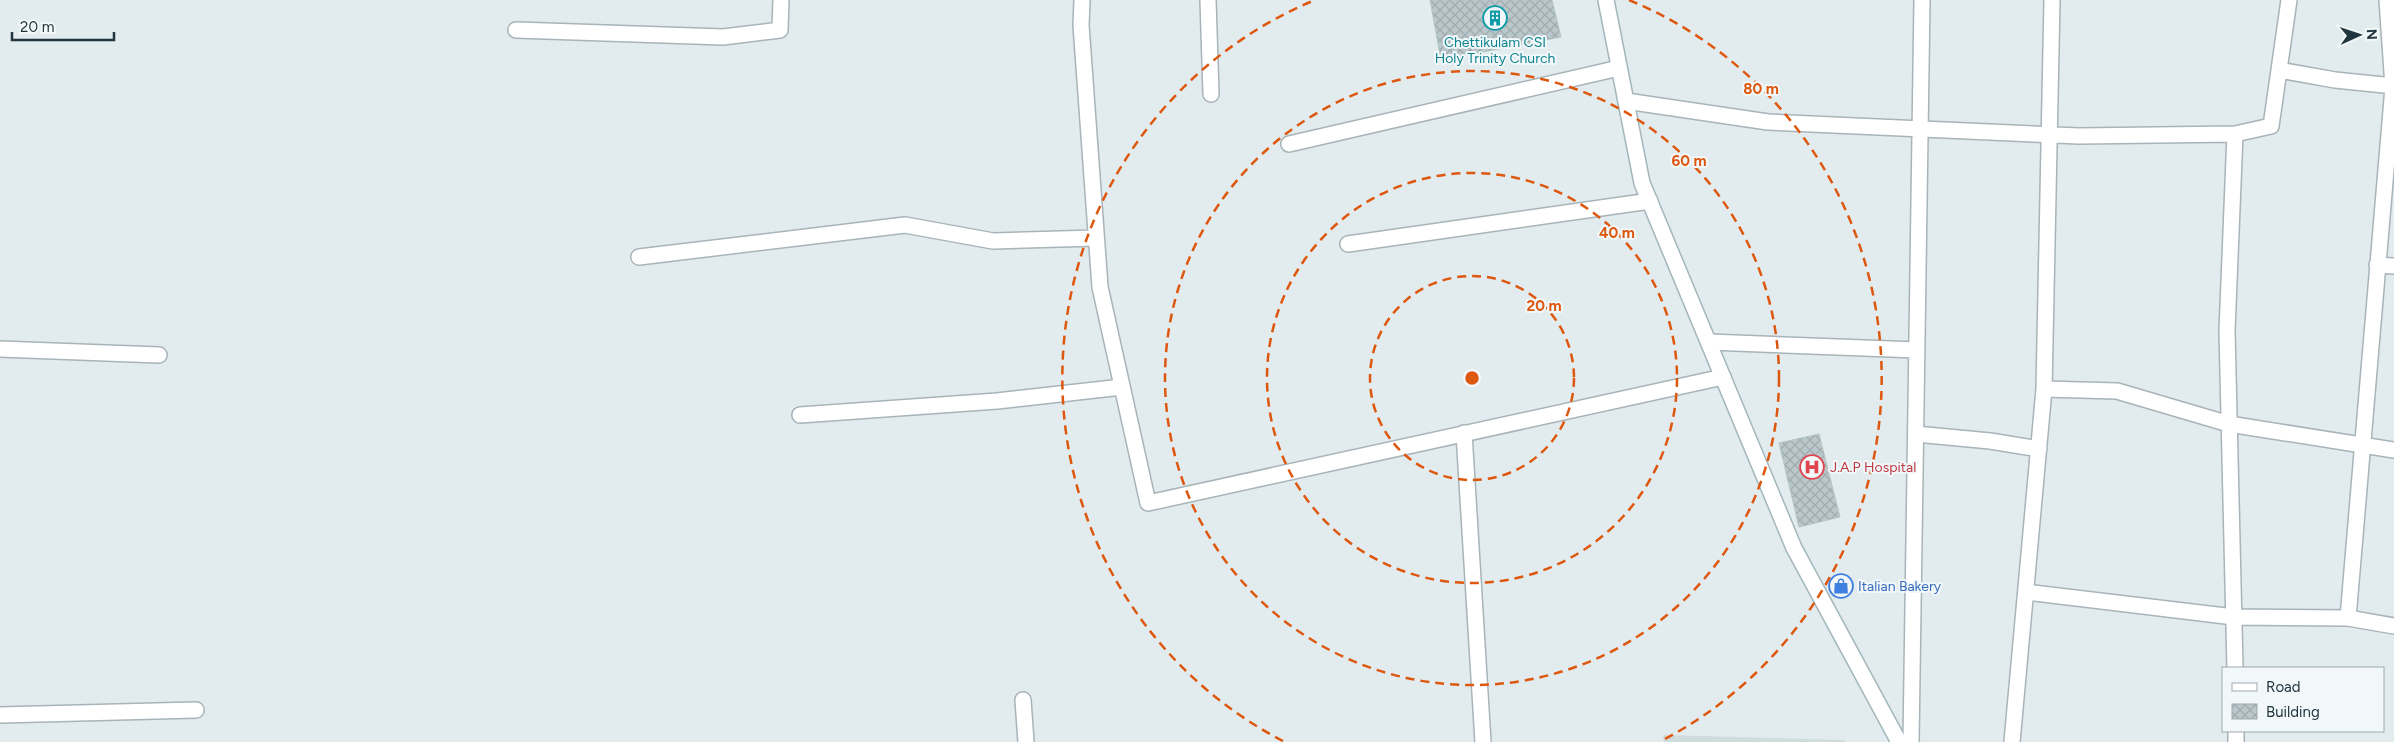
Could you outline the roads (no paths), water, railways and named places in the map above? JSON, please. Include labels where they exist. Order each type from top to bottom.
[{"type":"street","points":[[516,30],[723,37],[780,30],[781,0]]},
{"type":"street","points":[[1082,0],[1081,25],[1100,288],[1148,503],[1723,377]]},
{"type":"street","points":[[1208,0],[1211,94]]},
{"type":"street","points":[[1606,0],[1642,183],[1794,548],[1899,742]]},
{"type":"street","points":[[1911,742],[1922,0]]},
{"type":"street","points":[[2012,742],[2044,389],[2052,0]]},
{"type":"street","points":[[1626,101],[1768,122],[2050,135],[2235,134],[2271,126],[2289,0]]},
{"type":"street","points":[[2348,618],[2393,86],[2387,0]]},
{"type":"street","points":[[1289,144],[1620,68]]},
{"type":"street","points":[[2279,70],[2335,80],[2393,86]]},
{"type":"street","points":[[2235,134],[2228,331],[2235,667]]},
{"type":"street","points":[[1348,244],[1650,201]]},
{"type":"street","points":[[639,257],[905,225],[993,241],[1096,238]]},
{"type":"street","points":[[2378,264],[2394,266]]},
{"type":"street","points":[[1709,342],[1917,350]]},
{"type":"street","points":[[0,349],[159,355]]},
{"type":"street","points":[[800,415],[997,401],[1122,387]]},
{"type":"street","points":[[2044,389],[2117,391],[2230,424],[2394,450]]},
{"type":"street","points":[[1464,433],[1483,742]]},
{"type":"street","points":[[1916,434],[1990,441],[2039,449]]},
{"type":"street","points":[[2026,592],[2234,618],[2348,618],[2394,626]]},
{"type":"street","points":[[1023,700],[1026,742]]},
{"type":"street","points":[[0,715],[196,710]]},
{"type":"place","name":"Chettikulam CSI Holy Trinity Church","points":[[1495,18]]},
{"type":"place","name":"J.A.P Hospital","points":[[1812,467]]},
{"type":"place","name":"Italian Bakery","points":[[1841,586]]}]
